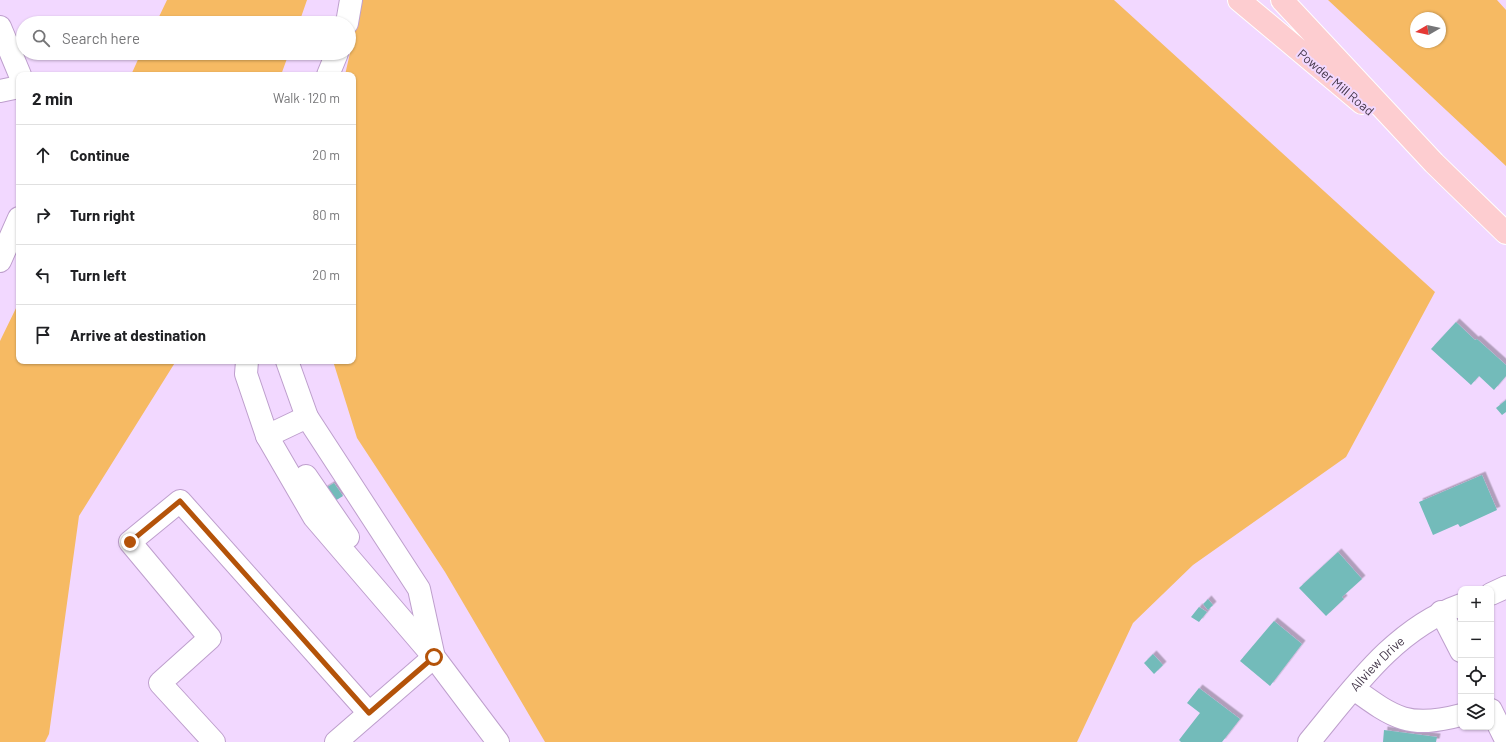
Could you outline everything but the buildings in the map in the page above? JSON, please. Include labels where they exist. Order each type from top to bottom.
[{"type":"main road","name":"Powder Mill Road","points":[[1239,0],[1434,163]]},
{"type":"main road","name":"Powder Mill Road","points":[[1282,0],[1434,163],[1506,233]]},
{"type":"street","points":[[348,16],[351,0]]},
{"type":"street","points":[[0,27],[19,72]]},
{"type":"street","points":[[329,72],[334,60]]},
{"type":"street","points":[[0,91],[16,88]]},
{"type":"street","points":[[0,261],[16,225]]},
{"type":"street","points":[[247,364],[246,374],[314,516],[434,657],[498,742]]},
{"type":"street","points":[[254,364],[259,373],[273,433]]},
{"type":"street","points":[[288,364],[307,417],[419,589],[434,657]]},
{"type":"street","points":[[273,433],[307,417]]},
{"type":"street","points":[[214,742],[160,683],[210,638],[130,542],[180,501],[369,713]]},
{"type":"street","points":[[1494,593],[1506,587]]},
{"type":"street","points":[[1451,609],[1458,638]]},
{"type":"street","name":"Allview Drive","points":[[1309,742],[1376,662],[1401,639],[1451,609]]},
{"type":"street","points":[[336,742],[434,657]]},
{"type":"street","points":[[1354,689],[1391,714],[1403,719],[1418,721],[1458,715]]},
{"type":"street","points":[[1494,716],[1506,740]]},
{"type":"shaded area","points":[[167,0],[307,0],[301,16],[159,16]]},
{"type":"shaded area","points":[[362,0],[1114,0],[1435,292],[1346,457],[1193,565],[1133,623],[1077,742],[545,742],[445,572],[357,438],[334,364],[356,364],[356,72],[346,72],[348,60],[356,60],[356,26]]},
{"type":"shaded area","points":[[1328,0],[1497,0],[1506,10],[1506,166]]},
{"type":"shaded area","points":[[138,60],[286,60],[282,72],[132,72]]},
{"type":"shaded area","points":[[16,308],[16,364],[174,364],[79,516],[49,734],[45,742],[0,742],[0,341]]},
{"type":"route","points":[[130,542],[180,501],[369,713],[434,657]]}]
